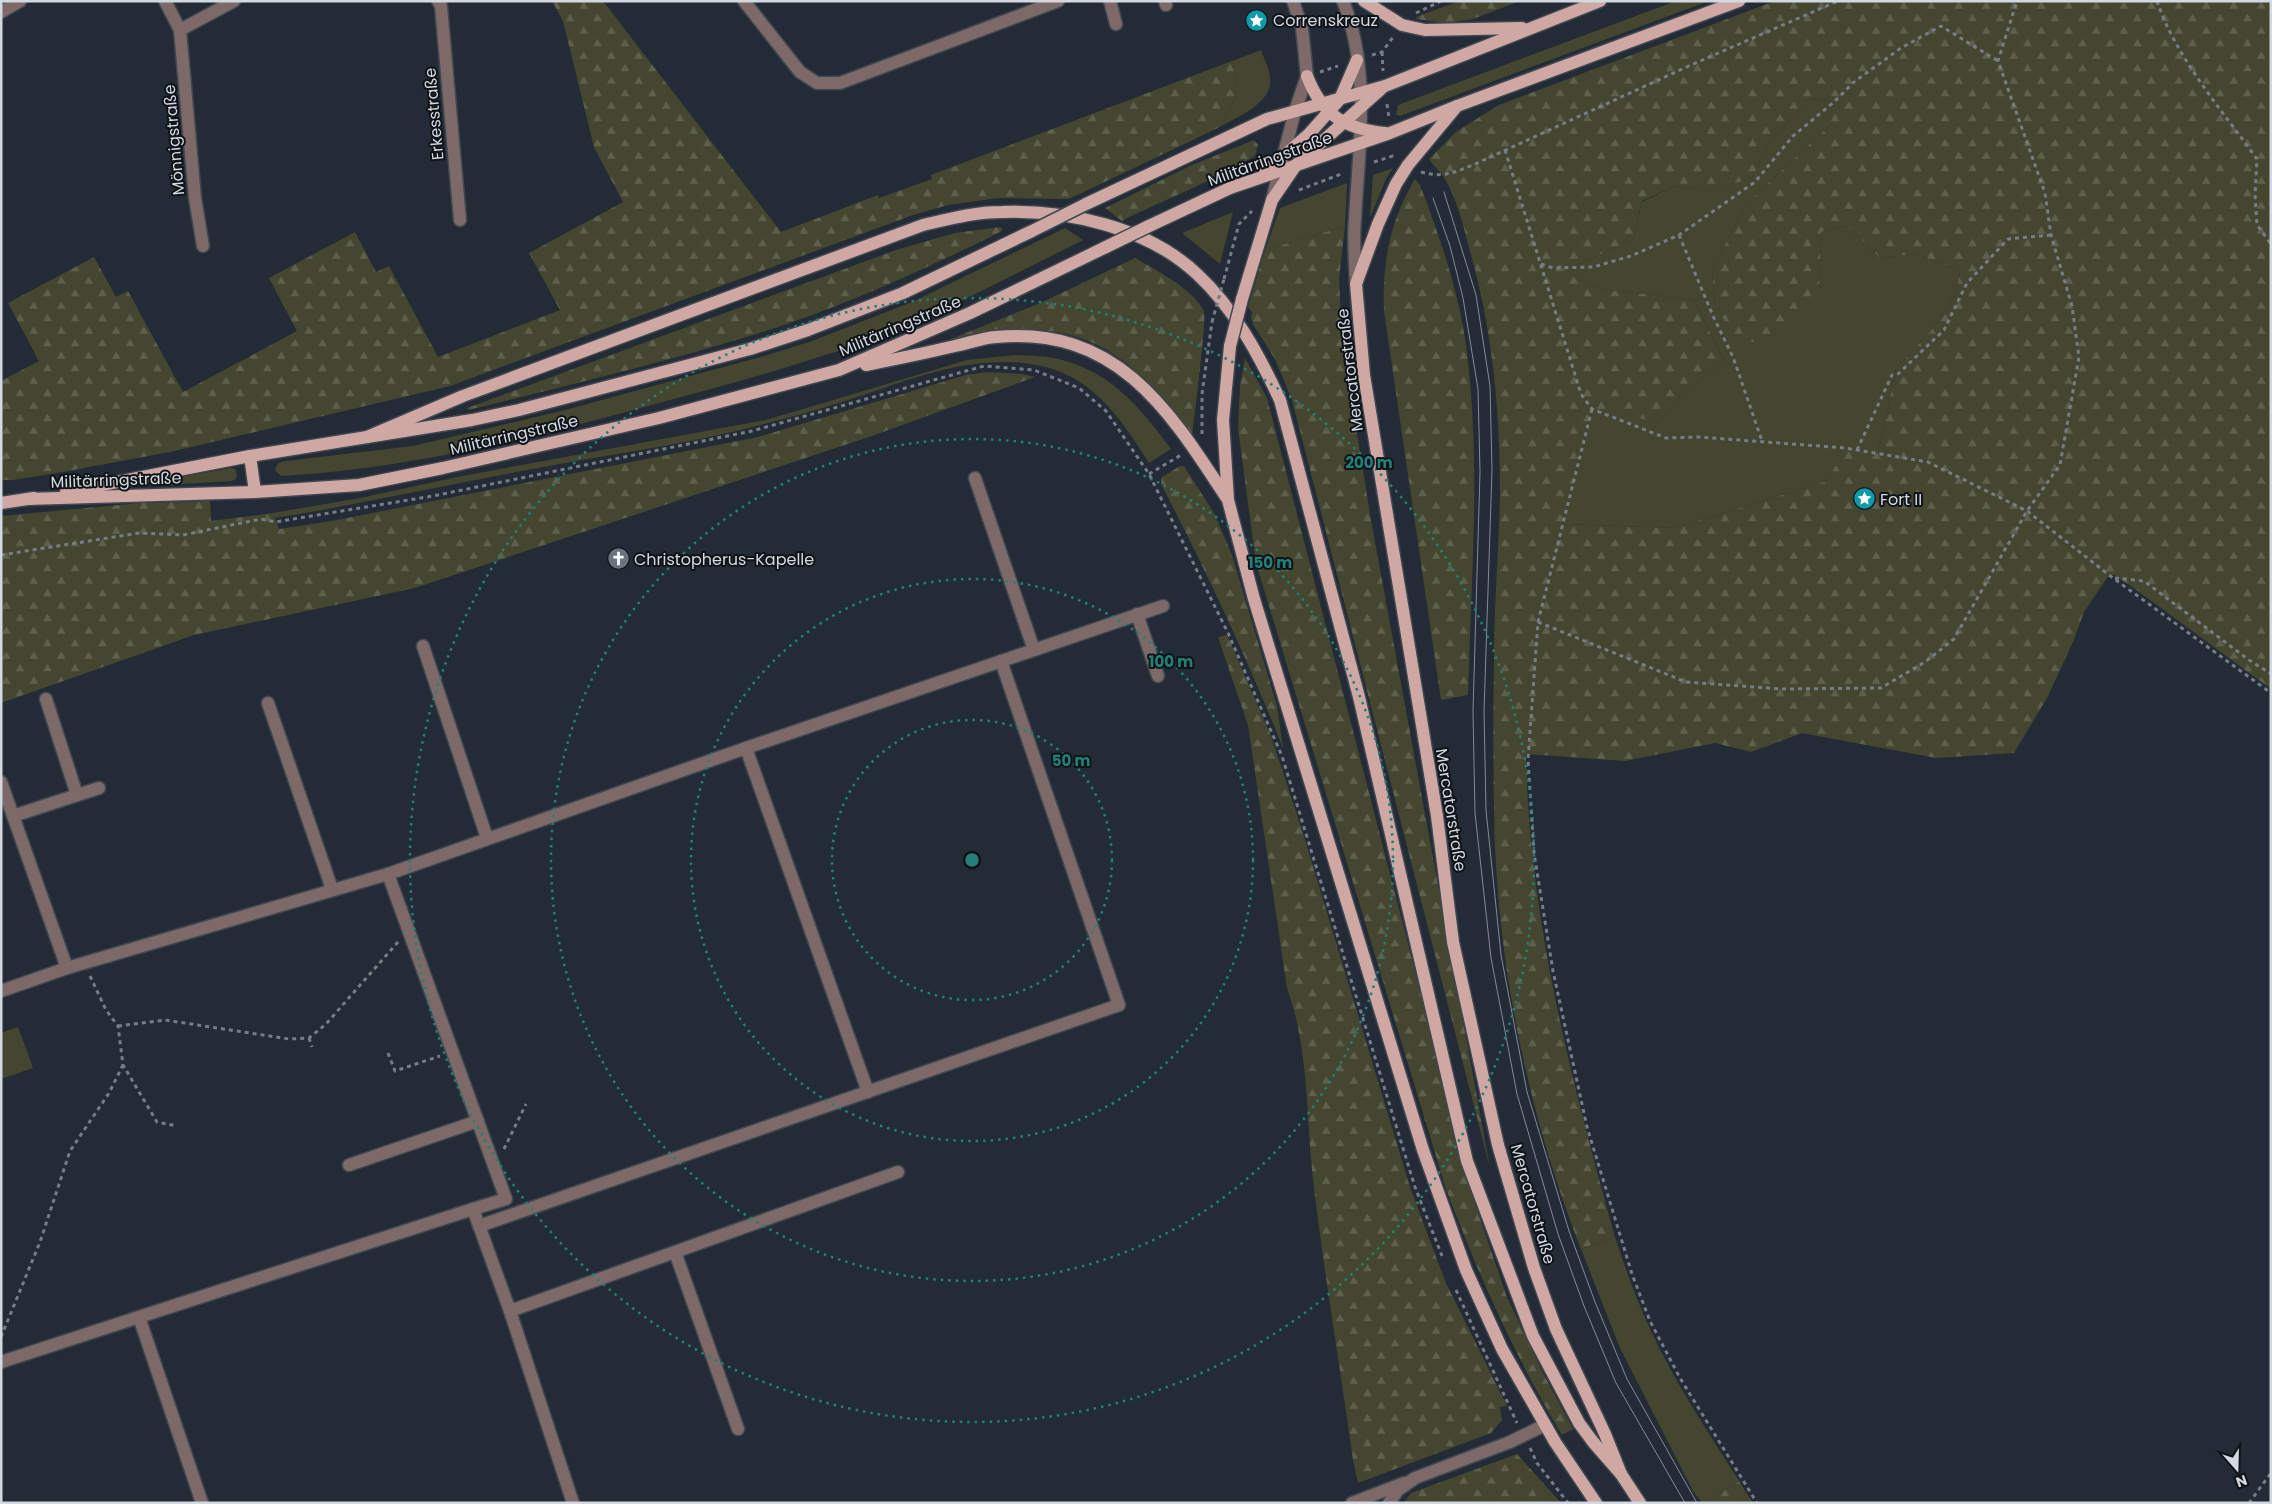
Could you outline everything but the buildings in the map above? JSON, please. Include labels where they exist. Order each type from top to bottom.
[{"type":"main road","points":[[1364,1],[1402,25],[1425,30],[1532,28]]},
{"type":"main road","name":"Militärringstraße","points":[[1,503],[250,456],[519,410],[750,349],[808,330],[903,293],[1259,122],[1295,111],[1325,107],[1340,99],[1385,86],[1600,1]]},
{"type":"main road","points":[[1307,76],[1325,107],[1362,137],[1390,133],[1457,106],[1739,1]]},
{"type":"main road","points":[[1340,99],[1357,60]]},
{"type":"main road","points":[[1385,86],[1296,165],[1272,200],[1230,346],[1223,420],[1228,500],[1254,599],[1444,1213],[1466,1270],[1502,1349],[1545,1425],[1596,1503]]},
{"type":"main road","points":[[1356,284],[1378,224],[1396,184],[1408,165],[1457,106]]},
{"type":"main road","points":[[1254,179],[1272,168],[1309,134],[1325,107]]},
{"type":"main road","name":"Militärringstraße","points":[[27,499],[255,492],[359,485],[443,468],[659,418],[839,370],[970,314],[1149,226],[1254,179],[1296,165],[1362,137]]},
{"type":"main road","points":[[366,437],[463,396],[923,226],[962,216],[1002,212],[1050,215],[1094,222],[1142,238],[1197,273],[1227,306],[1262,363],[1280,400],[1359,697],[1467,1161],[1533,1336],[1579,1422],[1593,1442],[1621,1474]]},
{"type":"main road","name":"Mercatorstraße","points":[[1356,284],[1364,375],[1437,816],[1455,952],[1498,1145],[1534,1268],[1556,1330],[1605,1434],[1621,1474],[1640,1503]]},
{"type":"main road","points":[[839,370],[995,337],[1030,336],[1062,340],[1088,348],[1115,363],[1139,382],[1162,407],[1228,500]]},
{"type":"main road","points":[[250,456],[255,492]]},
{"type":"street","points":[[1,12],[20,1]]},
{"type":"street","name":"Mönnigstraße","points":[[165,1],[180,30],[195,198],[203,246]]},
{"type":"street","points":[[180,30],[234,1]]},
{"type":"street","points":[[744,1],[800,72],[817,83],[840,83],[1058,1]]},
{"type":"street","points":[[1110,1],[1116,24]]},
{"type":"street","points":[[1272,200],[1295,111],[1307,76],[1302,28],[1293,1]]},
{"type":"street","name":"Mercatorstraße","points":[[1343,1],[1350,19],[1362,108],[1362,137],[1355,221],[1356,284]]},
{"type":"street","name":"Erkesstraße","points":[[442,3],[460,220]]},
{"type":"street","points":[[976,478],[1034,650]]},
{"type":"street","points":[[1,991],[67,968],[388,874],[746,748],[1163,606]]},
{"type":"street","points":[[1137,614],[1158,676]]},
{"type":"street","points":[[423,646],[487,838]]},
{"type":"street","points":[[480,1226],[1119,1005],[1001,661]]},
{"type":"street","points":[[46,698],[76,795]]},
{"type":"street","points":[[268,703],[332,889]]},
{"type":"street","points":[[746,748],[868,1092]]},
{"type":"street","points":[[1,782],[67,968]]},
{"type":"street","points":[[13,816],[99,788]]},
{"type":"street","points":[[1,1362],[506,1199],[388,874]]},
{"type":"street","points":[[349,1165],[478,1121]]},
{"type":"street","points":[[510,1310],[898,1172]]},
{"type":"street","points":[[473,1209],[510,1310],[573,1503]]},
{"type":"street","points":[[675,1252],[738,1429]]},
{"type":"street","points":[[139,1317],[202,1503]]},
{"type":"street","points":[[1352,1503],[1523,1436],[1545,1425]]},
{"type":"street","points":[[1389,1503],[1398,1490],[1415,1478]]},
{"type":"path","points":[[1414,14],[1442,1]]},
{"type":"path","points":[[1420,171],[1437,176],[1451,174],[1691,65],[1838,1]]},
{"type":"path","points":[[1538,622],[1686,682],[1782,689],[1881,688],[1925,662],[1954,638],[2027,511],[2060,464],[2079,357],[2072,306],[2050,235],[2045,193],[1998,61],[2017,1]]},
{"type":"path","points":[[2157,1],[2161,14],[2192,69],[2257,159],[2254,195],[2257,225],[2271,244]]},
{"type":"path","points":[[1540,263],[1554,268],[1592,267],[1630,256],[1679,235],[1755,182],[1793,136],[1834,102],[1854,82],[1901,48],[1941,26],[1998,61]]},
{"type":"path","points":[[1506,150],[1580,394],[1592,409],[1666,438],[1699,437],[1762,441],[1857,450],[1928,462],[2027,511],[2113,578],[2271,693]]},
{"type":"path","points":[[1149,474],[1198,444],[1202,435],[1202,394],[1212,322],[1239,224],[1249,212],[1272,200]]},
{"type":"path","points":[[1679,235],[1713,316],[1733,357],[1762,441]]},
{"type":"path","points":[[1857,450],[1892,375],[1898,374],[1944,330],[1968,283],[2008,239],[2050,235]]},
{"type":"path","points":[[1,555],[139,533],[182,535],[261,519],[275,522],[443,494],[752,431],[984,366],[1034,370],[1079,388],[1106,411],[1149,474],[1228,633],[1282,756],[1415,1188],[1444,1261]]},
{"type":"path","points":[[1592,409],[1538,622],[1528,759],[1534,853],[1553,971],[1587,1127],[1632,1274],[1650,1321],[1680,1378],[1757,1503]]},
{"type":"path","points":[[2113,578],[2144,581],[2249,660],[2271,674]]},
{"type":"path","points":[[118,1026],[165,1020],[289,1039],[308,1038],[326,1024],[408,930]]},
{"type":"path","points":[[84,963],[106,1010],[118,1026],[124,1065],[156,1122],[178,1126]]},
{"type":"path","points":[[308,1038],[312,1047]]},
{"type":"path","points":[[388,1053],[395,1071],[452,1051]]},
{"type":"path","points":[[1,1337],[40,1242],[70,1151],[109,1093],[124,1065]]},
{"type":"path","points":[[491,1157],[503,1152],[526,1104]]},
{"type":"path","points":[[1455,1288],[1537,1463],[1568,1503]]},
{"type":"path","points":[[2249,1503],[2271,1473]]},
{"type":"green space","points":[[552,1],[603,1],[781,232],[878,195],[879,198],[932,179],[931,175],[1232,61],[1235,71],[1236,88],[1233,103],[1220,127],[1069,199],[998,198],[948,205],[913,215],[450,386],[170,452],[57,473],[1,480],[1,381],[39,361],[8,303],[94,257],[116,297],[128,291],[183,392],[297,331],[269,278],[355,232],[376,272],[389,266],[438,357],[560,310],[529,253],[623,202],[594,147],[563,21]]},
{"type":"green space","points":[[1460,1],[1520,1],[1473,19],[1445,23],[1416,19],[1418,16]]},
{"type":"green space","points":[[1676,1],[1709,1],[1400,116],[1396,114],[1398,105]]},
{"type":"green space","points":[[1775,1],[2271,1],[2271,689],[2131,586],[2114,575],[2109,575],[2084,612],[2073,642],[2047,698],[2014,753],[1936,758],[1802,733],[1751,752],[1715,743],[1625,761],[1526,754],[1529,816],[1535,877],[1555,998],[1583,1118],[1615,1237],[1581,1249],[1547,1151],[1521,1051],[1504,949],[1498,897],[1495,846],[1493,707],[1500,463],[1497,403],[1490,343],[1479,284],[1458,207],[1442,175],[1429,159],[1457,131],[1499,105]],"holes":[[[1808,99],[1832,101],[1830,125],[1746,204],[1712,270],[1715,302],[1735,342],[1774,342],[1819,292],[1821,232],[1847,226],[1880,258],[1917,254],[1960,271],[1956,294],[1936,325],[1896,369],[1878,453],[1845,448],[1827,481],[1675,528],[1563,524],[1592,410],[1660,422],[1681,394],[1725,362],[1694,300],[1602,289],[1575,278],[1573,267],[1633,239],[1642,201],[1674,186],[1709,191],[1752,178],[1768,145]]]},
{"type":"green space","points":[[1261,50],[1270,77],[1270,86],[1266,94],[1253,108],[1220,127],[1233,103],[1235,95],[1236,80],[1232,61]]},
{"type":"green space","points":[[1808,99],[1832,101],[1830,125],[1746,204],[1712,270],[1715,302],[1735,341],[1819,292],[1821,232],[1847,226],[1880,258],[1917,254],[1960,271],[1956,294],[1936,325],[1896,369],[1878,453],[1845,449],[1827,481],[1675,528],[1563,524],[1592,409],[1660,422],[1681,394],[1725,362],[1694,300],[1602,289],[1575,278],[1573,267],[1633,239],[1642,202],[1674,186],[1709,191],[1752,178],[1768,145]]},
{"type":"green space","points":[[1254,140],[1258,145],[1255,156],[1210,180],[1122,221],[1105,208],[1192,165]]},
{"type":"green space","points":[[1393,168],[1386,179],[1370,218],[1373,175]]},
{"type":"green space","points":[[1415,179],[1420,185],[1435,226],[1455,289],[1464,331],[1471,396],[1474,524],[1468,695],[1441,700],[1384,311],[1384,276],[1389,242],[1399,210]]},
{"type":"green space","points":[[1347,183],[1345,226],[1265,250],[1280,208]]},
{"type":"green space","points":[[1233,212],[1220,264],[1182,233]]},
{"type":"green space","points":[[1345,226],[1339,279],[1342,341],[1371,520],[1490,1168],[1292,400],[1275,359],[1254,326],[1251,318],[1252,312],[1248,307],[1265,250]]},
{"type":"green space","points":[[1001,227],[1002,231],[909,275],[847,302],[783,325],[645,366],[468,410],[467,408],[896,250],[955,233]]},
{"type":"green space","points":[[1065,228],[1083,240],[930,316],[864,343],[787,367],[574,426],[429,458],[380,466],[281,476],[275,470],[278,463],[285,461],[413,446],[565,410],[764,356],[812,341],[912,302]]},
{"type":"green space","points":[[1135,258],[1183,288],[1192,295],[1204,311],[1202,349],[1192,436],[1142,377],[1116,356],[1090,342],[1061,333],[1029,330],[993,333],[951,341],[951,339],[1038,304]]},
{"type":"green space","points":[[1015,355],[1054,358],[1091,371],[1122,392],[1135,404],[1171,449],[1149,463],[1127,429],[1101,399],[1070,376],[1031,364],[983,363],[960,366],[913,378],[820,409],[719,435],[308,513],[275,518],[273,513],[766,420],[967,360]]},
{"type":"green space","points":[[1245,358],[1267,398],[1476,1207],[1507,1297],[1543,1373],[1573,1429],[1562,1435],[1528,1375],[1498,1315],[1446,1189],[1256,563],[1238,428],[1240,386]]},
{"type":"green space","points":[[988,372],[1022,374],[1035,377],[872,436],[415,588],[194,635],[1,703],[1,516],[140,503],[210,501],[211,521],[273,513],[279,529],[332,521],[758,437],[966,375]]},
{"type":"green space","points":[[1180,466],[1184,466],[1214,513],[1232,555],[1277,706],[1283,748],[1225,614],[1161,484],[1162,477]]},
{"type":"green space","points":[[231,468],[235,469],[237,475],[236,479],[232,481],[165,485],[162,483],[164,480]]},
{"type":"green space","points":[[1227,635],[1271,736],[1302,830],[1410,1187],[1445,1281],[1507,1406],[1500,1407],[1502,1420],[1491,1433],[1358,1483],[1317,1214],[1303,1058],[1294,1011],[1287,988],[1248,725],[1218,637]]},
{"type":"green space","points":[[18,1027],[33,1068],[1,1079],[1,1033]]},
{"type":"green space","points":[[1615,1237],[1637,1298],[1661,1352],[1693,1408],[1739,1481],[1706,1503],[1702,1503],[1693,1491],[1620,1348],[1581,1249]]},
{"type":"green space","points":[[1517,1454],[1561,1503],[1403,1503],[1411,1493]]},
{"type":"green space","points":[[1739,1481],[1753,1503],[1706,1503]]},
{"type":"tram line","points":[[1444,192],[1476,295],[1490,386],[1492,470],[1484,711],[1486,810],[1501,955],[1527,1092],[1569,1231],[1595,1302],[1627,1379],[1697,1503]]},
{"type":"tram line","points":[[1433,198],[1450,246],[1463,298],[1478,389],[1480,472],[1473,711],[1475,813],[1491,958],[1517,1094],[1558,1234],[1584,1306],[1616,1383],[1685,1503]]},
{"type":"place","name":"Correnskreuz","points":[[1257,20]]},
{"type":"place","name":"Fort II","points":[[1864,499]]},
{"type":"place","name":"Christopherus-Kapelle","points":[[618,559]]}]
